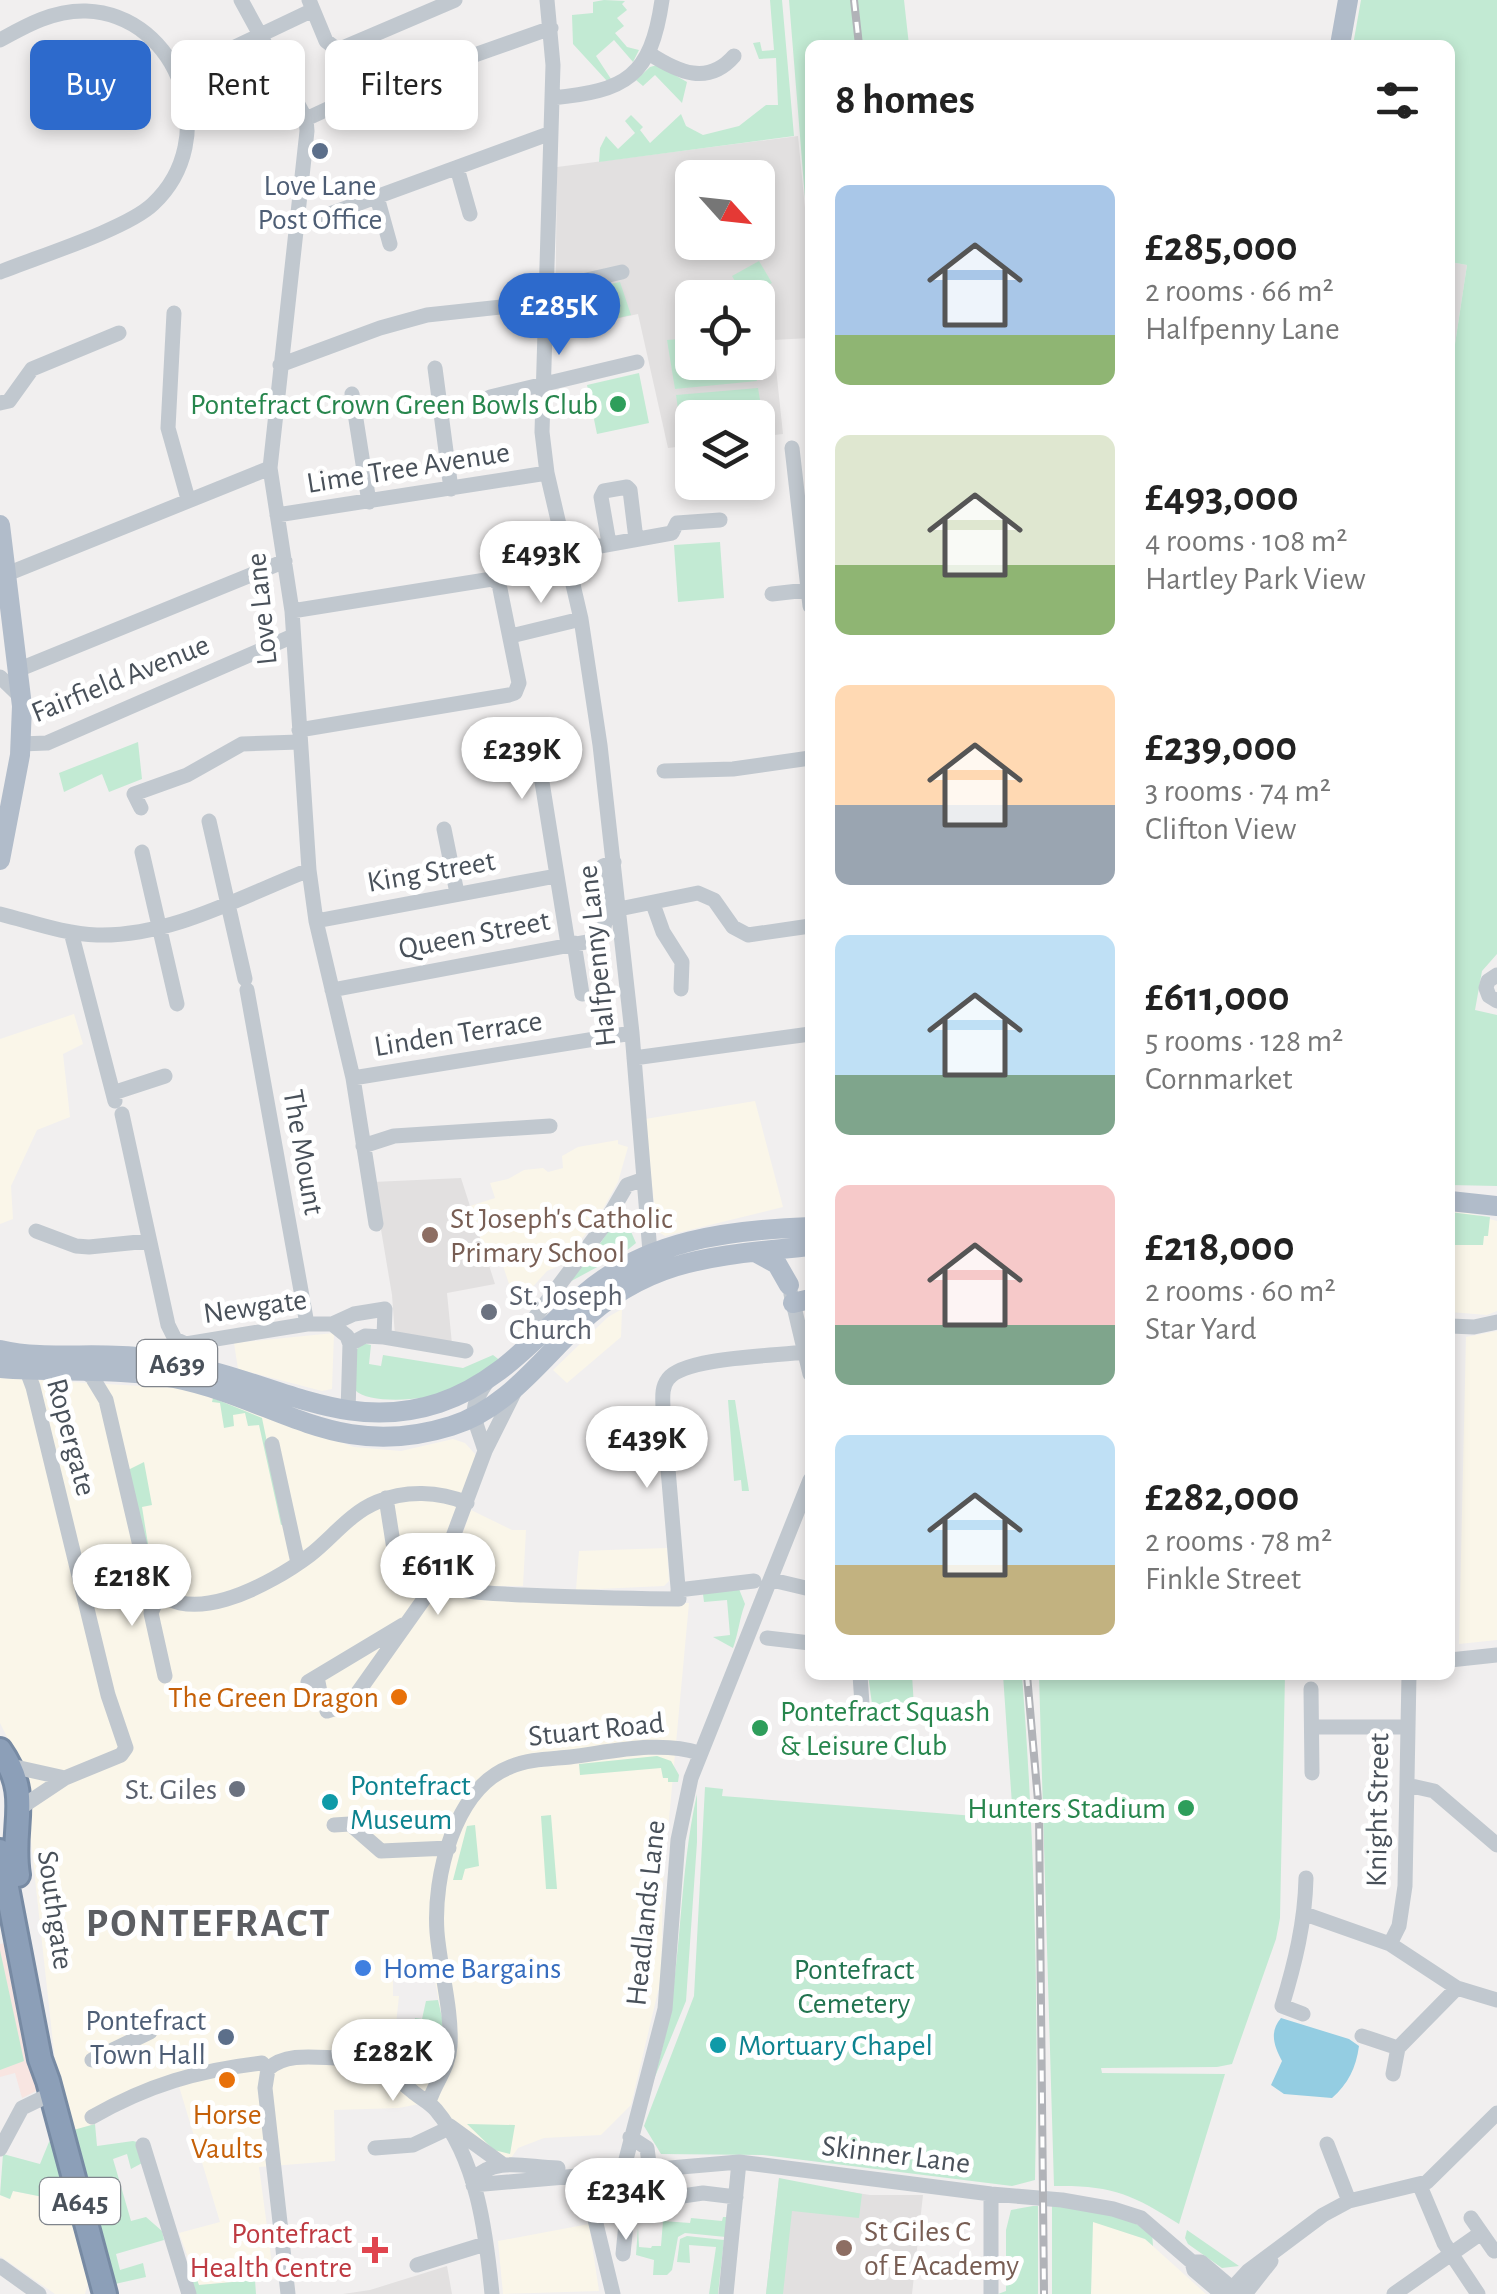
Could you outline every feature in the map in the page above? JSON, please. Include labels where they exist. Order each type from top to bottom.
[{"type":"highway","name":"Southgate","points":[[4,1761],[18,1784],[10,1811],[14,1852],[47,2045],[50,2088]]},
{"type":"highway","name":"Southgate","points":[[0,1851],[40,2059],[105,2294]]},
{"type":"main road","points":[[1341,40],[1348,0]]},
{"type":"main road","points":[[0,526],[16,642],[7,671],[22,698],[21,744],[0,860]]},
{"type":"main road","points":[[1455,1202],[1497,1206]]},
{"type":"main road","name":"A639","points":[[0,1350],[113,1355],[175,1363],[348,1412],[399,1412],[441,1403],[487,1382],[524,1353],[599,1281],[650,1252],[728,1234],[805,1227]]},
{"type":"main road","name":"A639","points":[[0,1368],[172,1378],[217,1390],[336,1434],[388,1436],[432,1431],[472,1418],[498,1403],[582,1320],[640,1280],[675,1265],[724,1254],[805,1249]]},
{"type":"main road","points":[[640,1280],[650,1252],[675,1265]]},
{"type":"main road","points":[[756,1252],[777,1264],[798,1296]]},
{"type":"main road","points":[[798,1296],[797,1262],[805,1254]]},
{"type":"main road","points":[[336,1434],[348,1412]]},
{"type":"main road","name":"A639","points":[[348,1412],[362,1429],[388,1436]]},
{"type":"street","points":[[241,0],[306,119],[347,100],[551,28]]},
{"type":"street","points":[[248,40],[311,5],[329,46],[346,48],[454,0]]},
{"type":"street","name":"Halfpenny Lane","points":[[546,0],[551,28],[552,98],[541,386],[547,473],[582,619],[614,862],[650,1252]]},
{"type":"street","points":[[552,98],[610,89],[629,76],[650,54],[662,0]]},
{"type":"street","points":[[0,40],[45,17],[64,12],[110,15],[148,34],[171,60]]},
{"type":"street","points":[[650,54],[692,75],[720,69],[734,56]]},
{"type":"street","name":"Love Lane","points":[[306,119],[299,219],[270,468],[292,612],[309,870],[316,921],[353,1078],[376,1224]]},
{"type":"street","points":[[0,272],[130,219],[154,203],[173,178],[186,143],[186,130]]},
{"type":"street","points":[[299,219],[316,218],[551,133]]},
{"type":"street","points":[[457,168],[470,214]]},
{"type":"street","points":[[377,197],[390,244]]},
{"type":"street","points":[[280,364],[427,315],[547,296],[622,272]]},
{"type":"street","points":[[174,313],[168,428],[188,499]]},
{"type":"street","points":[[0,403],[9,401],[32,369],[119,333]]},
{"type":"street","points":[[490,397],[637,362]]},
{"type":"street","points":[[435,368],[451,488]]},
{"type":"street","points":[[352,394],[369,502]]},
{"type":"street","points":[[792,448],[805,563]]},
{"type":"street","points":[[8,574],[270,468]]},
{"type":"street","name":"Lime Tree Avenue","points":[[277,515],[547,473]]},
{"type":"street","points":[[609,543],[601,497],[604,490],[630,490],[636,538]]},
{"type":"street","points":[[566,552],[672,533],[677,523],[720,520]]},
{"type":"street","points":[[7,671],[285,561]]},
{"type":"street","points":[[141,808],[134,794],[187,775],[242,744],[514,693],[520,683],[499,584],[492,579],[292,612]]},
{"type":"street","points":[[772,594],[805,598]]},
{"type":"street","points":[[511,636],[582,619]]},
{"type":"street","name":"Fairfield Avenue","points":[[21,744],[46,743],[294,636]]},
{"type":"street","points":[[538,757],[556,876],[582,994]]},
{"type":"street","points":[[664,771],[733,769],[805,759]]},
{"type":"street","name":"The Mount","points":[[210,822],[246,984],[307,1324]]},
{"type":"street","points":[[444,829],[457,894]]},
{"type":"street","points":[[142,852],[177,1004]]},
{"type":"street","name":"Queen Street","points":[[332,990],[596,940],[606,920],[601,870],[614,862]]},
{"type":"street","points":[[0,914],[70,932],[101,935],[159,928],[309,870]]},
{"type":"street","name":"King Street","points":[[316,921],[556,876]]},
{"type":"street","points":[[619,909],[698,894],[714,900],[733,927],[748,935],[805,927]]},
{"type":"street","points":[[653,904],[663,932],[682,962],[680,988]]},
{"type":"street","points":[[36,1232],[89,1247],[150,1241],[70,932]]},
{"type":"street","points":[[1497,975],[1486,988],[1489,996],[1497,1000]]},
{"type":"street","name":"Linden Terrace","points":[[353,1078],[632,1033]]},
{"type":"street","points":[[634,1058],[805,1035]]},
{"type":"street","points":[[117,1102],[165,1076]]},
{"type":"street","points":[[364,1146],[394,1136],[550,1126]]},
{"type":"street","points":[[533,1320],[602,1228],[627,1185],[644,1179]]},
{"type":"street","points":[[66,1242],[72,1226]]},
{"type":"street","name":"Newgate","points":[[150,1241],[168,1325],[175,1338],[186,1344],[307,1324],[332,1324],[354,1314],[384,1309],[384,1338]]},
{"type":"street","points":[[679,1594],[664,1385],[673,1374],[693,1365],[805,1352],[798,1296]]},
{"type":"street","points":[[1455,1326],[1497,1322]]},
{"type":"street","name":"Newgate","points":[[332,1324],[347,1336],[350,1344]]},
{"type":"street","points":[[348,1412],[350,1344],[364,1336],[466,1352]]},
{"type":"street","name":"Ropergate","points":[[26,1371],[32,1382],[111,1706],[124,1733],[126,1748],[121,1755],[65,1778]]},
{"type":"street","points":[[84,1371],[106,1400],[151,1584],[160,1593],[186,1604],[204,1604],[253,1589],[298,1563],[360,1511],[386,1498],[410,1493],[447,1496],[467,1503]]},
{"type":"street","points":[[106,1400],[112,1386],[131,1374]]},
{"type":"street","points":[[472,1418],[478,1395],[487,1382]]},
{"type":"street","points":[[404,1626],[313,1679],[330,1709],[343,1706],[356,1695],[436,1582],[485,1452],[518,1385]]},
{"type":"street","points":[[441,1403],[472,1418],[485,1452]]},
{"type":"street","points":[[272,1444],[298,1563]]},
{"type":"street","name":"Stuart Road","points":[[428,2102],[444,2070],[450,2046],[437,1924],[449,1848],[468,1800],[508,1767],[619,1751],[677,1748],[699,1754],[805,1493]]},
{"type":"street","points":[[386,1498],[396,1562]]},
{"type":"street","points":[[772,1580],[805,1588]]},
{"type":"street","points":[[436,1582],[466,1592],[521,1595],[679,1594],[747,1585]]},
{"type":"street","points":[[160,1593],[151,1613],[165,1676]]},
{"type":"street","points":[[767,1638],[805,1642]]},
{"type":"street","points":[[1455,1659],[1497,1655]]},
{"type":"street","points":[[860,1680],[862,1704]]},
{"type":"street","name":"Knight Street","points":[[1390,1944],[1402,1912],[1409,1680]]},
{"type":"street","points":[[1312,1689],[1312,1772]]},
{"type":"street","points":[[1312,1727],[1406,1727]]},
{"type":"street","name":"Headlands Lane","points":[[616,2172],[630,2138],[665,2008],[678,1840],[699,1754]]},
{"type":"street","points":[[4,1761],[65,1778]]},
{"type":"street","points":[[10,1811],[65,1778]]},
{"type":"street","points":[[1407,1784],[1434,1790],[1497,1845]]},
{"type":"street","points":[[334,1825],[350,1824],[382,1851],[449,1848]]},
{"type":"street","points":[[1303,2014],[1280,2010],[1298,1955],[1306,1878]]},
{"type":"street","points":[[1305,1914],[1390,1944],[1457,1988],[1497,2000]]},
{"type":"street","points":[[1393,2074],[1398,2048],[1457,1988]]},
{"type":"street","points":[[92,2060],[150,2032]]},
{"type":"street","points":[[1362,2036],[1398,2048]]},
{"type":"street","points":[[288,2294],[265,2088],[268,2069],[279,2061],[350,2059],[383,2070],[428,2102],[448,2126],[502,2163]]},
{"type":"street","points":[[92,2118],[173,2079],[200,2071],[262,2063],[268,2069]]},
{"type":"street","points":[[0,2149],[22,2108],[50,2088]]},
{"type":"street","points":[[1233,2293],[1323,2215],[1349,2201],[1420,2186],[1497,2114]]},
{"type":"street","points":[[375,2148],[412,2145],[448,2126]]},
{"type":"street","points":[[448,2126],[472,2182],[492,2294]]},
{"type":"street","points":[[630,2138],[647,2148],[650,2171]]},
{"type":"street","points":[[1327,2144],[1340,2157],[1349,2201]]},
{"type":"street","points":[[143,2145],[189,2294]]},
{"type":"street","points":[[726,2294],[740,2162]]},
{"type":"street","name":"Skinner Lane","points":[[472,2182],[740,2162],[1062,2200],[1141,2218],[1192,2262],[1200,2262],[1233,2293]]},
{"type":"street","points":[[472,2182],[480,2171],[502,2163],[616,2172]]},
{"type":"street","points":[[575,2176],[591,2203],[613,2294]]},
{"type":"street","points":[[1420,2186],[1450,2254],[1478,2294]]},
{"type":"street","points":[[624,2254],[628,2204],[703,2193],[736,2196]]},
{"type":"street","points":[[991,2194],[991,2294]]},
{"type":"street","points":[[1470,2218],[1494,2251]]},
{"type":"street","points":[[1394,2294],[1481,2233]]},
{"type":"street","points":[[417,2265],[485,2244]]},
{"type":"street","points":[[0,2266],[38,2294]]},
{"type":"shaded area","points":[[798,136],[805,208],[805,338],[775,340],[775,280],[675,280],[675,380],[775,380],[775,359],[783,434],[775,435],[775,400],[675,400],[675,447],[668,448],[638,314],[555,332],[557,167]]},
{"type":"shaded area","points":[[1455,263],[1467,265],[1455,344]]},
{"type":"shaded area","points":[[74,1014],[83,1044],[63,1054],[70,1117],[37,1130],[11,1186],[13,1219],[0,1224],[0,1039]]},
{"type":"shaded area","points":[[755,1101],[783,1207],[665,1236],[657,1231],[645,1119]]},
{"type":"shaded area","points":[[618,1140],[618,1144],[628,1147],[618,1182],[599,1216],[563,1264],[547,1271],[530,1290],[513,1296],[501,1260],[488,1263],[470,1206],[495,1198],[490,1183],[524,1170],[543,1168],[548,1172],[563,1168],[562,1156],[578,1147]]},
{"type":"shaded area","name":"St Joseph's Catholic Primary School","points":[[461,1178],[495,1284],[447,1293],[452,1344],[395,1336],[373,1182]]},
{"type":"shaded area","points":[[1455,1212],[1497,1221],[1497,1311],[1487,1315],[1455,1312]]},
{"type":"shaded area","points":[[622,1309],[621,1337],[567,1383],[553,1370],[608,1317]]},
{"type":"shaded area","points":[[1497,1331],[1497,1640],[1459,1644],[1466,1337]]},
{"type":"shaded area","points":[[334,1333],[332,1389],[322,1391],[238,1369],[234,1343]]},
{"type":"shaded area","points":[[0,1378],[176,1388],[220,1398],[354,1447],[401,1451],[453,1439],[465,1443],[475,1454],[475,1470],[431,1579],[622,1604],[689,1603],[663,1884],[661,1979],[631,2105],[601,2135],[544,2138],[518,2148],[511,2158],[488,2155],[429,2102],[399,2108],[334,2110],[335,2161],[259,2167],[274,2279],[198,2285],[179,2233],[220,2222],[178,2083],[94,2119],[95,2124],[70,2131],[62,2125],[23,1769],[0,1723]],"holes":[[[434,1976],[443,2022],[438,2064],[431,2075],[417,2082],[375,2055],[346,2049],[350,2026],[395,2033],[399,1996],[393,1996],[393,1978]]]},
{"type":"shaded area","points":[[471,1510],[512,1530],[526,1530],[523,1586],[458,1586],[454,1582],[458,1547]]},
{"type":"shaded area","points":[[667,1548],[669,1581],[664,1586],[576,1590],[579,1551]]},
{"type":"shaded area","points":[[12,1942],[38,2090],[22,2098],[15,2073],[0,2077],[0,1944]]},
{"type":"shaded area","name":"St Giles C of E Academy","points":[[779,2178],[870,2195],[923,2195],[912,2294],[766,2294]]},
{"type":"shaded area","points":[[13,2191],[54,2199],[73,2225],[89,2280],[85,2294],[55,2294],[0,2256],[0,2195],[9,2199]]},
{"type":"shaded area","points":[[1092,2221],[1145,2239],[1206,2294],[1091,2294]]},
{"type":"shaded area","points":[[589,2224],[599,2291],[503,2294],[498,2241]]},
{"type":"shaded area","points":[[447,2266],[452,2294],[343,2294],[370,2290]]},
{"type":"green space","points":[[770,0],[782,0],[794,136],[599,162],[606,136],[618,149],[635,133],[625,121],[631,115],[643,127],[640,130],[650,143],[681,114],[686,126],[703,135],[739,126],[766,105],[778,105],[776,58],[759,59],[753,43],[760,42],[762,51],[774,50]]},
{"type":"green space","points":[[789,0],[904,0],[908,40],[805,40],[805,198]]},
{"type":"green space","points":[[1361,0],[1497,0],[1497,954],[1482,971],[1475,1010],[1497,1015],[1497,1186],[1455,1185],[1455,344],[1467,265],[1455,263],[1455,40],[1354,40]]},
{"type":"green space","points":[[625,1],[622,4],[627,10],[617,18],[624,26],[615,33],[627,47],[639,50],[633,62],[614,40],[596,56],[611,79],[607,81],[573,44],[572,15],[593,13],[593,2]]},
{"type":"green space","points":[[657,65],[687,82],[682,103],[655,75],[643,86],[636,80]]},
{"type":"green space","points":[[759,261],[770,280],[734,280],[732,276]]},
{"type":"green space","points":[[620,282],[631,315],[555,332],[556,295]]},
{"type":"green space","points":[[675,339],[675,380],[757,381],[675,389],[667,340]]},
{"type":"green space","name":"Pontefract Crown Green Bowls Club","points":[[639,373],[649,423],[597,434],[587,385]]},
{"type":"green space","points":[[758,388],[760,400],[677,400],[676,395]]},
{"type":"green space","points":[[720,542],[724,598],[678,602],[674,545]]},
{"type":"green space","points":[[138,742],[142,779],[109,792],[102,774],[64,792],[59,773]]},
{"type":"green space","points":[[622,1211],[636,1243],[564,1285],[591,1257]]},
{"type":"green space","points":[[1455,1213],[1490,1217],[1483,1245],[1455,1245]]},
{"type":"green space","points":[[362,1343],[371,1345],[369,1364],[381,1366],[383,1355],[463,1368],[493,1355],[502,1362],[438,1395],[399,1400],[373,1398],[355,1390],[354,1353]]},
{"type":"green space","points":[[213,1398],[262,1418],[284,1524],[281,1525],[259,1425],[248,1426],[245,1413],[233,1415],[234,1426],[224,1428],[220,1403],[212,1402]]},
{"type":"green space","points":[[728,1400],[735,1400],[749,1491],[742,1491],[741,1480],[734,1481]]},
{"type":"green space","points":[[144,1462],[152,1505],[142,1507],[148,1544],[145,1545],[128,1470]]},
{"type":"green space","points":[[739,1589],[745,1604],[733,1648],[713,1637],[730,1635],[727,1600],[704,1602],[703,1594]]},
{"type":"green space","points":[[869,1680],[912,1680],[914,1707],[872,1704]]},
{"type":"green space","name":"Pontefract Cemetery","points":[[1003,1680],[1022,1680],[1030,1801],[1035,1928],[1035,2180],[1012,2186],[763,2155],[661,2154],[644,2126],[694,1996],[705,1787],[723,1789],[722,1796],[1013,1819]]},
{"type":"green space","name":"Hunters Stadium","points":[[1039,1680],[1285,1680],[1280,1918],[1232,2064],[1101,2068],[1102,2073],[1225,2074],[1179,2224],[1120,2193],[1054,2186]]},
{"type":"green space","points":[[657,1756],[671,1761],[679,1775],[678,1782],[663,1778],[661,1768],[580,1775],[579,1764]]},
{"type":"green space","points":[[697,1794],[686,2001],[650,2089],[669,2016]]},
{"type":"green space","points":[[551,1815],[557,1889],[546,1889],[541,1816]]},
{"type":"green space","points":[[475,1825],[479,1866],[465,1869],[462,1880],[453,1880],[467,1826]]},
{"type":"green space","points":[[0,1950],[24,2061],[0,2070]]},
{"type":"green space","points":[[438,2000],[443,2022],[440,2046],[413,2038],[415,2018],[422,2019],[426,2001]]},
{"type":"green space","points":[[95,2124],[97,2146],[137,2142],[144,2162],[131,2169],[127,2154],[113,2159],[131,2221],[146,2217],[162,2231],[164,2240],[116,2254],[120,2270],[143,2263],[146,2277],[115,2284],[70,2131]]},
{"type":"green space","points":[[467,2124],[515,2125],[510,2154],[494,2150]]},
{"type":"green space","points":[[53,2140],[80,2236],[76,2236],[53,2199],[13,2191],[10,2199],[0,2195],[3,2154],[40,2164]]},
{"type":"green space","points":[[779,2178],[862,2194],[859,2218],[792,2211],[783,2294],[766,2294]]},
{"type":"green space","points":[[1052,2205],[1124,2218],[1152,2232],[1153,2246],[1145,2239],[1093,2222],[1091,2294],[1052,2294]]},
{"type":"green space","points":[[1038,2206],[1038,2294],[998,2294],[1006,2291],[1006,2230],[1011,2210]]},
{"type":"green space","points":[[728,2217],[726,2237],[685,2233],[678,2237],[672,2270],[667,2275],[653,2275],[654,2260],[636,2255],[638,2227],[639,2247],[651,2248],[661,2246],[663,2221],[722,2221]]},
{"type":"green space","points":[[1187,2230],[1239,2266],[1222,2268],[1188,2244]]},
{"type":"green space","points":[[687,2236],[724,2240],[718,2294],[709,2294],[716,2247],[689,2245],[690,2263],[677,2262],[680,2239]]},
{"type":"green space","points":[[190,2262],[199,2285],[255,2280],[256,2294],[193,2294],[187,2264]]},
{"type":"water","points":[[1281,2018],[1349,2039],[1359,2046],[1350,2075],[1332,2098],[1284,2094],[1271,2085],[1282,2061],[1274,2039]]},
{"type":"railway","points":[[854,0],[858,40]]},
{"type":"railway","points":[[1027,1680],[1039,1812],[1044,2294]]},
{"type":"place","name":"Love Lane Post Office","points":[[320,151]]},
{"type":"place","name":"Pontefract Crown Green Bowls Club","points":[[618,404]]},
{"type":"place","name":"St Joseph's Catholic Primary School","points":[[430,1235]]},
{"type":"place","name":"St. Joseph Church","points":[[489,1312]]},
{"type":"place","name":"The Green Dragon","points":[[399,1697]]},
{"type":"place","name":"Pontefract Squash & Leisure Club","points":[[760,1728]]},
{"type":"place","name":"St. Giles","points":[[237,1789]]},
{"type":"place","name":"Pontefract Museum","points":[[330,1802]]},
{"type":"place","name":"Hunters Stadium","points":[[1186,1808]]},
{"type":"place","name":"Home Bargains","points":[[363,1968]]},
{"type":"place","name":"Pontefract Town Hall","points":[[226,2037]]},
{"type":"place","name":"Mortuary Chapel","points":[[718,2045]]},
{"type":"place","name":"Horse Vaults","points":[[227,2080]]},
{"type":"place","name":"St Giles C of E Academy","points":[[844,2248]]},
{"type":"place","name":"Pontefract Health Centre","points":[[375,2250]]},
{"type":"district","name":"PONTEFRACT","points":[[209,1922]]}]
